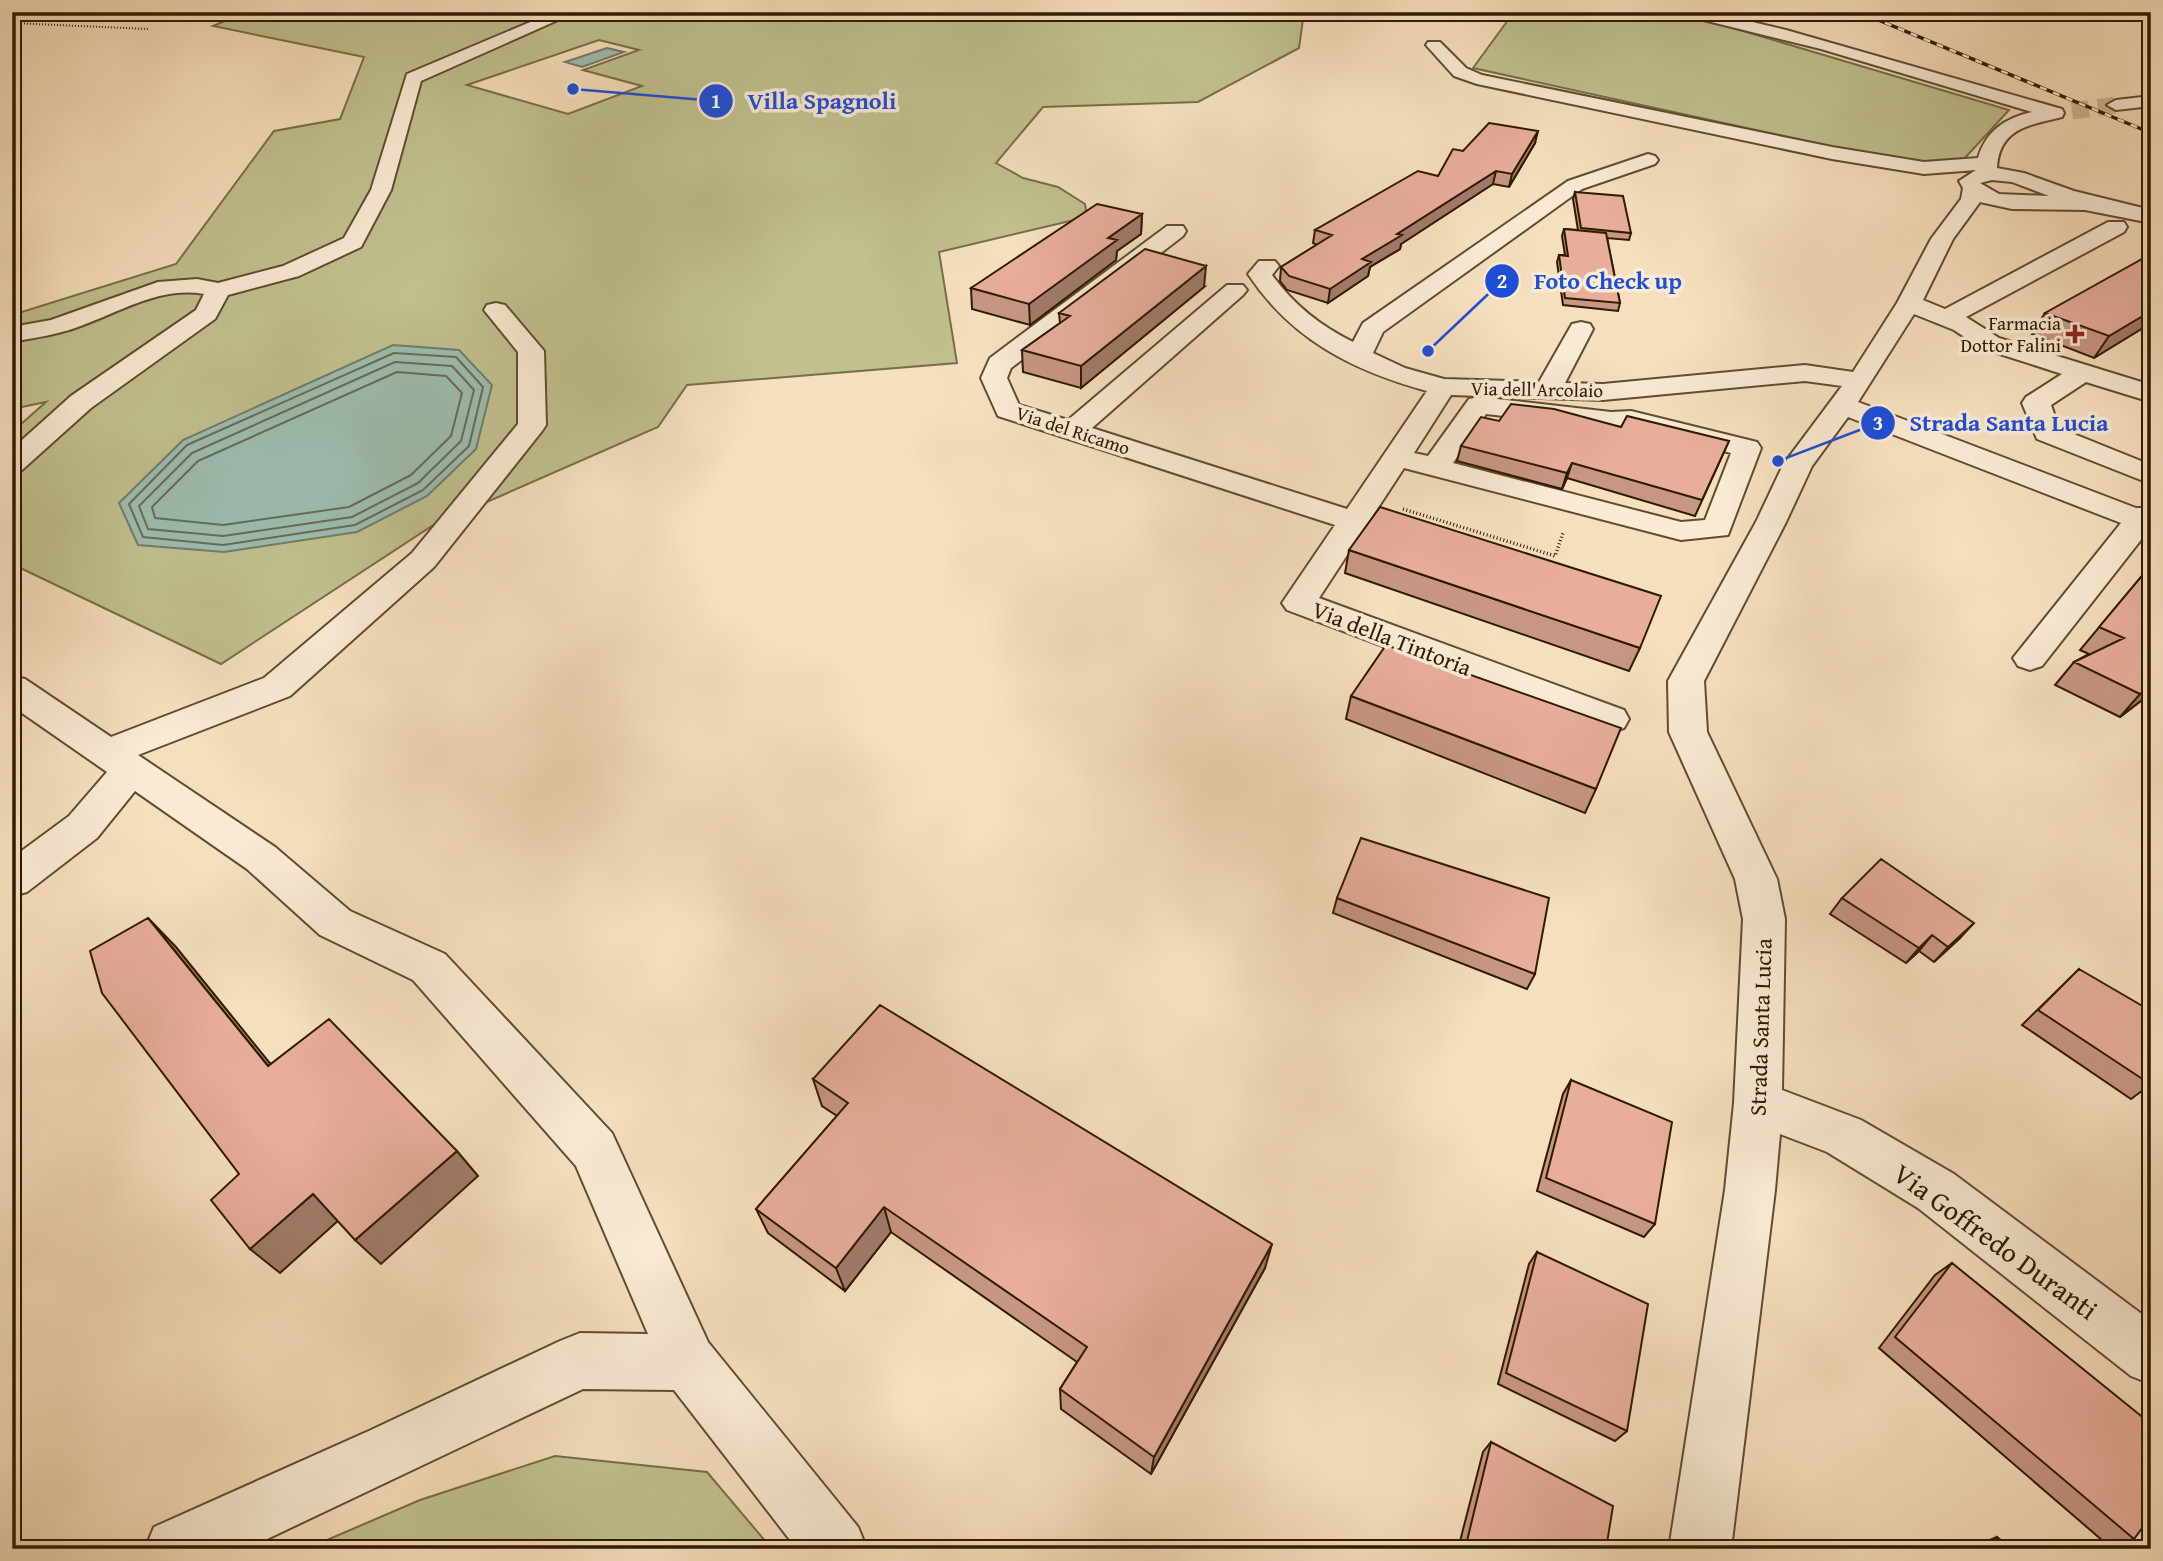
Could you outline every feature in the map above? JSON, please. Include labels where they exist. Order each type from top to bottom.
[{"type":"street","points":[[12,335],[66,323],[131,295],[194,283],[218,290],[291,271],[353,242],[381,190],[413,78],[568,12]]},
{"type":"street","name":"Strada Santa Lucia","points":[[1688,12],[1775,31],[2063,112],[2010,123],[1990,147],[1975,185],[1909,303],[1851,393],[1798,465],[1686,681],[1688,732],[1756,879],[1765,919],[1758,1103],[1750,1190],[1700,1549]]},
{"type":"street","points":[[1434,45],[1460,72],[1516,87],[1832,153],[1924,168],[1975,185],[1990,197],[2013,203],[2036,205],[2051,195]]},
{"type":"street","points":[[2116,104],[2151,101]]},
{"type":"street","points":[[1360,354],[1372,328],[1575,185],[1648,160]]},
{"type":"street","points":[[1975,185],[2021,178],[2051,195],[2116,218],[2151,217]]},
{"type":"street","points":[[1975,185],[1992,205],[2013,203]]},
{"type":"street","points":[[1946,318],[2116,218]]},
{"type":"street","name":"Via del Ricamo","points":[[1175,231],[999,364],[994,378],[1008,410],[1361,510]]},
{"type":"street","name":"Via dell'Arcolaio","points":[[1267,266],[1260,274],[1277,299],[1318,335],[1396,374],[1443,387],[1603,391],[1805,373],[2145,519]]},
{"type":"street","points":[[12,464],[81,402],[206,314],[218,290]]},
{"type":"street","points":[[1073,430],[1235,290]]},
{"type":"street","points":[[1909,303],[1946,318],[1990,343],[2151,394]]},
{"type":"street","points":[[12,880],[83,827],[120,761],[277,687],[423,561],[532,425],[531,351],[496,310]]},
{"type":"street","points":[[1547,391],[1581,328]]},
{"type":"street","points":[[2081,373],[2036,403],[2047,433],[2151,475]]},
{"type":"street","name":"Via della Tintoria","points":[[1443,387],[1299,603],[1611,719]]},
{"type":"street","points":[[1396,457],[1681,531],[1717,528],[1747,448],[1631,419],[1611,420],[1479,405],[1435,467]]},
{"type":"street","points":[[2030,657],[2145,519]]},
{"type":"street","points":[[12,688],[261,858],[335,923],[429,967],[594,1150],[688,1362],[836,1549]]},
{"type":"street","name":"Via Goffredo Duranti","points":[[1758,1103],[1844,1136],[1936,1191],[2151,1356]]},
{"type":"street","points":[[176,1549],[392,1451],[580,1361],[688,1362]]},
{"type":"path","points":[[12,23],[148,29]]},
{"type":"path","points":[[1361,510],[1555,556],[1566,523]]},
{"type":"green space","points":[[246,12],[1304,12],[1299,48],[1198,102],[1043,107],[996,163],[1023,178],[1058,187],[1085,204],[1087,217],[939,252],[957,363],[687,385],[658,427],[432,526],[221,664],[12,564],[12,432],[46,402],[12,409],[12,315],[176,264],[274,131],[340,119],[364,57],[213,26]],"holes":[[[599,40],[639,50],[583,70],[642,86],[568,114],[467,85]]]},
{"type":"green space","points":[[1514,12],[1648,12],[1696,17],[2009,110],[1963,160],[1915,165],[1473,68]]},
{"type":"green space","points":[[555,1456],[707,1472],[772,1549],[306,1549],[420,1500]]},
{"type":"water","points":[[607,48],[624,52],[582,67],[565,62]]},
{"type":"water","points":[[393,345],[459,350],[492,385],[476,449],[427,496],[357,532],[224,552],[138,545],[119,503],[183,440]]},
{"type":"building","points":[[1489,123],[1538,131],[1512,174],[1496,171],[1397,234],[1402,235],[1362,259],[1371,262],[1330,289],[1289,276],[1281,267],[1332,235],[1315,230],[1418,171],[1438,176],[1453,149],[1463,151]]},
{"type":"building","points":[[1575,192],[1623,196],[1631,233],[1581,228]]},
{"type":"building","points":[[1097,204],[1142,214],[1108,238],[1117,240],[1029,304],[971,288]]},
{"type":"building","points":[[1564,229],[1606,233],[1620,303],[1565,298],[1559,255],[1568,256]]},
{"type":"building","points":[[1145,249],[1206,266],[1081,366],[1022,350],[1070,316],[1059,313]]},
{"type":"building","points":[[2151,254],[2151,311],[2109,336],[2045,313]]},
{"type":"building","points":[[1511,404],[1554,409],[1621,427],[1627,416],[1729,441],[1702,500],[1572,463],[1567,473],[1461,446],[1481,417],[1499,421]]},
{"type":"building","points":[[1380,507],[1661,596],[1640,648],[1349,550]]},
{"type":"building","points":[[2151,565],[2151,686],[2140,694],[2074,662],[2124,638],[2099,627]]},
{"type":"building","points":[[1386,645],[1621,728],[1596,789],[1351,696]]},
{"type":"building","points":[[1361,838],[1549,898],[1535,974],[1337,898]]},
{"type":"building","points":[[1881,859],[1974,923],[1948,947],[1932,935],[1919,948],[1842,898]]},
{"type":"building","points":[[148,918],[268,1066],[329,1019],[457,1151],[355,1240],[313,1194],[250,1249],[211,1200],[239,1174],[102,993],[90,951]]},
{"type":"building","points":[[2079,969],[2151,1011],[2150,1084],[2038,1010]]},
{"type":"building","points":[[880,1005],[1272,1244],[1154,1457],[1060,1389],[1087,1347],[884,1207],[836,1268],[756,1209],[848,1103],[813,1079]]},
{"type":"building","points":[[1571,1080],[1672,1122],[1655,1224],[1546,1178]]},
{"type":"building","points":[[1537,1252],[1648,1304],[1627,1431],[1506,1373]]},
{"type":"building","points":[[1952,1263],[2151,1424],[2151,1516],[2134,1539],[1895,1337]]},
{"type":"building","points":[[1491,1442],[1613,1506],[1606,1549],[1465,1549]]},
{"type":"building","points":[[1997,1537],[2011,1549],[1990,1549]]},
{"type":"tunnel","points":[[2072,111],[2116,105]]},
{"type":"railway","points":[[1859,12],[2151,133]]},
{"type":"place","name":"Villa Spagnoli","points":[[573,89]]},
{"type":"place","name":"Farmacia Dottor Falini","points":[[2075,334]]},
{"type":"place","name":"Foto Check up","points":[[1428,351]]},
{"type":"place","name":"Strada Santa Lucia","points":[[1778,461]]}]
